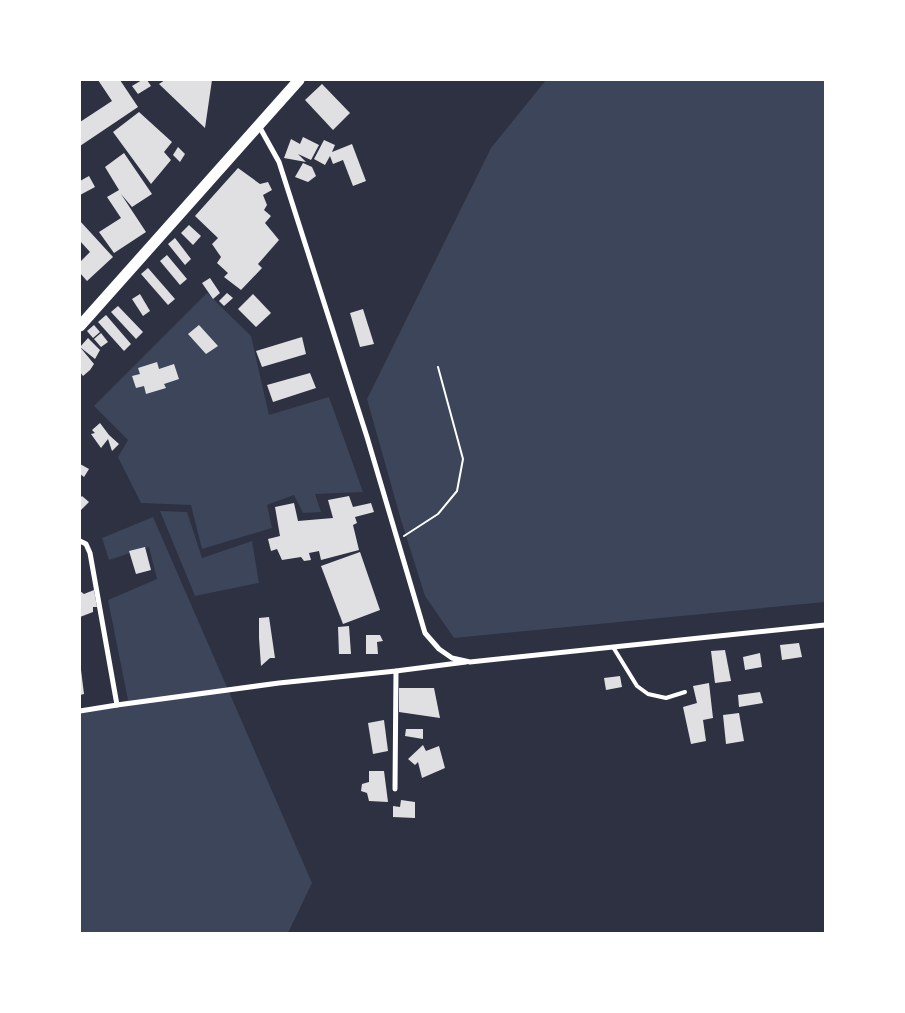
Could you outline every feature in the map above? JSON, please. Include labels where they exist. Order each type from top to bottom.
[{"type":"main road","points":[[80,326],[259,125],[294,82]]},
{"type":"street","points":[[259,125],[279,162],[367,437],[425,633],[439,649],[452,658],[470,662]]},
{"type":"street","points":[[80,541],[86,544],[90,553],[117,705]]},
{"type":"street","points":[[80,711],[279,683],[825,625]]},
{"type":"street","points":[[394,788],[396,671]]},
{"type":"lane","points":[[613,647],[637,686],[648,694],[666,698],[685,692]]},
{"type":"path","points":[[398,540],[438,514],[457,491],[463,459],[438,367]]},
{"type":"shaded area","points":[[546,80],[825,80],[825,602],[454,638],[425,596],[401,520],[367,399],[491,148]]},
{"type":"shaded area","points":[[207,293],[251,336],[269,415],[329,397],[363,492],[315,494],[321,512],[303,513],[294,495],[267,505],[272,528],[202,549],[191,505],[141,503],[118,457],[128,440],[94,406]]},
{"type":"shaded area","points":[[160,511],[187,512],[202,558],[252,541],[259,583],[195,596]]},
{"type":"shaded area","points":[[153,517],[312,883],[288,933],[80,933],[80,714],[128,700],[108,600],[157,579],[149,547],[109,560],[102,538]]},
{"type":"building","points":[[98,80],[120,80],[138,107],[80,146],[80,122],[112,101]]},
{"type":"building","points":[[142,80],[147,80],[151,86],[138,94],[132,86]]},
{"type":"building","points":[[165,80],[212,80],[205,128],[159,84]]},
{"type":"building","points":[[322,84],[350,113],[333,130],[305,100]]},
{"type":"building","points":[[139,112],[172,142],[164,152],[171,160],[151,184],[113,132]]},
{"type":"building","points":[[303,137],[319,145],[311,160],[298,154],[306,162],[284,158],[291,139],[300,144]]},
{"type":"building","points":[[324,140],[335,145],[332,152],[352,144],[366,181],[353,186],[343,160],[333,164],[330,156],[325,165],[314,159]]},
{"type":"building","points":[[178,147],[185,154],[180,162],[173,155]]},
{"type":"building","points":[[124,153],[152,194],[132,207],[121,194],[146,232],[114,253],[99,232],[121,218],[107,197],[119,190],[105,167]]},
{"type":"building","points":[[303,163],[312,167],[316,176],[308,182],[295,177]]},
{"type":"building","points":[[238,168],[260,184],[268,182],[272,190],[263,195],[267,205],[264,210],[271,216],[265,223],[279,240],[258,264],[262,268],[241,290],[224,277],[228,273],[217,263],[221,257],[212,244],[218,238],[195,216]]},
{"type":"building","points":[[89,176],[95,187],[80,195],[80,181]]},
{"type":"building","points":[[80,221],[113,257],[87,281],[80,273],[80,262],[90,252],[80,241]]},
{"type":"building","points":[[189,225],[201,236],[193,245],[181,233]]},
{"type":"building","points":[[175,238],[191,259],[185,265],[168,244]]},
{"type":"building","points":[[167,255],[187,279],[180,285],[160,261]]},
{"type":"building","points":[[148,268],[175,299],[168,305],[141,274]]},
{"type":"building","points":[[210,278],[220,293],[213,299],[202,283]]},
{"type":"building","points":[[227,293],[233,298],[224,306],[219,301]]},
{"type":"building","points":[[140,294],[150,311],[143,316],[132,299]]},
{"type":"building","points":[[253,294],[271,313],[256,327],[238,309]]},
{"type":"building","points":[[118,306],[143,332],[136,339],[111,312]]},
{"type":"building","points":[[363,309],[374,344],[360,347],[350,313]]},
{"type":"building","points":[[106,315],[131,344],[124,351],[98,322]]},
{"type":"building","points":[[94,325],[100,332],[93,338],[87,331]]},
{"type":"building","points":[[199,325],[218,346],[206,354],[188,334]]},
{"type":"building","points":[[101,333],[108,342],[101,347],[94,339]]},
{"type":"building","points":[[302,337],[306,354],[262,367],[256,351]]},
{"type":"building","points":[[88,338],[100,350],[95,359],[80,347]]},
{"type":"building","points":[[80,347],[94,364],[83,376],[80,372]]},
{"type":"building","points":[[157,362],[159,369],[174,364],[179,379],[164,384],[166,388],[146,394],[144,386],[136,388],[132,376],[140,374],[138,368]]},
{"type":"building","points":[[310,373],[316,388],[273,402],[267,385]]},
{"type":"building","points":[[100,423],[119,444],[112,451],[108,439],[101,448],[91,434],[95,433],[92,430]]},
{"type":"building","points":[[80,464],[89,469],[84,477],[80,474]]},
{"type":"building","points":[[82,496],[89,502],[80,511],[80,498]]},
{"type":"building","points":[[349,496],[353,507],[371,503],[374,512],[355,517],[357,523],[353,525],[359,550],[321,560],[319,551],[309,553],[311,560],[304,561],[301,557],[282,560],[277,549],[271,551],[268,539],[280,536],[275,507],[294,503],[298,521],[333,518],[328,500]]},
{"type":"building","points":[[145,547],[151,570],[136,574],[129,551]]},
{"type":"building","points":[[360,552],[380,610],[343,624],[321,566]]},
{"type":"building","points":[[94,590],[97,607],[93,607],[93,612],[80,617],[80,591],[84,594]]},
{"type":"building","points":[[269,617],[275,658],[270,658],[261,666],[259,618]]},
{"type":"building","points":[[349,626],[351,654],[339,654],[338,627]]},
{"type":"building","points":[[366,635],[380,635],[383,641],[377,642],[378,654],[366,654]]},
{"type":"building","points":[[799,643],[802,657],[782,660],[780,645]]},
{"type":"building","points":[[725,650],[731,681],[715,683],[711,651]]},
{"type":"building","points":[[760,653],[762,667],[745,670],[743,657]]},
{"type":"building","points":[[80,670],[84,694],[80,695]]},
{"type":"building","points":[[620,676],[622,687],[606,690],[604,678]]},
{"type":"building","points":[[709,683],[713,718],[703,720],[706,741],[691,744],[683,707],[697,703],[693,686]]},
{"type":"building","points":[[399,688],[434,688],[440,718],[399,712]]},
{"type":"building","points":[[760,692],[763,703],[739,707],[738,695]]},
{"type":"building","points":[[739,713],[744,741],[726,744],[723,715]]},
{"type":"building","points":[[384,720],[388,751],[373,754],[368,723]]},
{"type":"building","points":[[406,729],[423,729],[423,739],[405,736]]},
{"type":"building","points":[[423,745],[426,751],[439,746],[445,768],[422,778],[418,762],[415,765],[408,759]]},
{"type":"building","points":[[369,771],[384,771],[388,802],[369,801],[367,793],[361,791],[362,784],[369,782]]},
{"type":"building","points":[[401,800],[415,802],[415,818],[393,817],[393,806],[400,807]]}]
